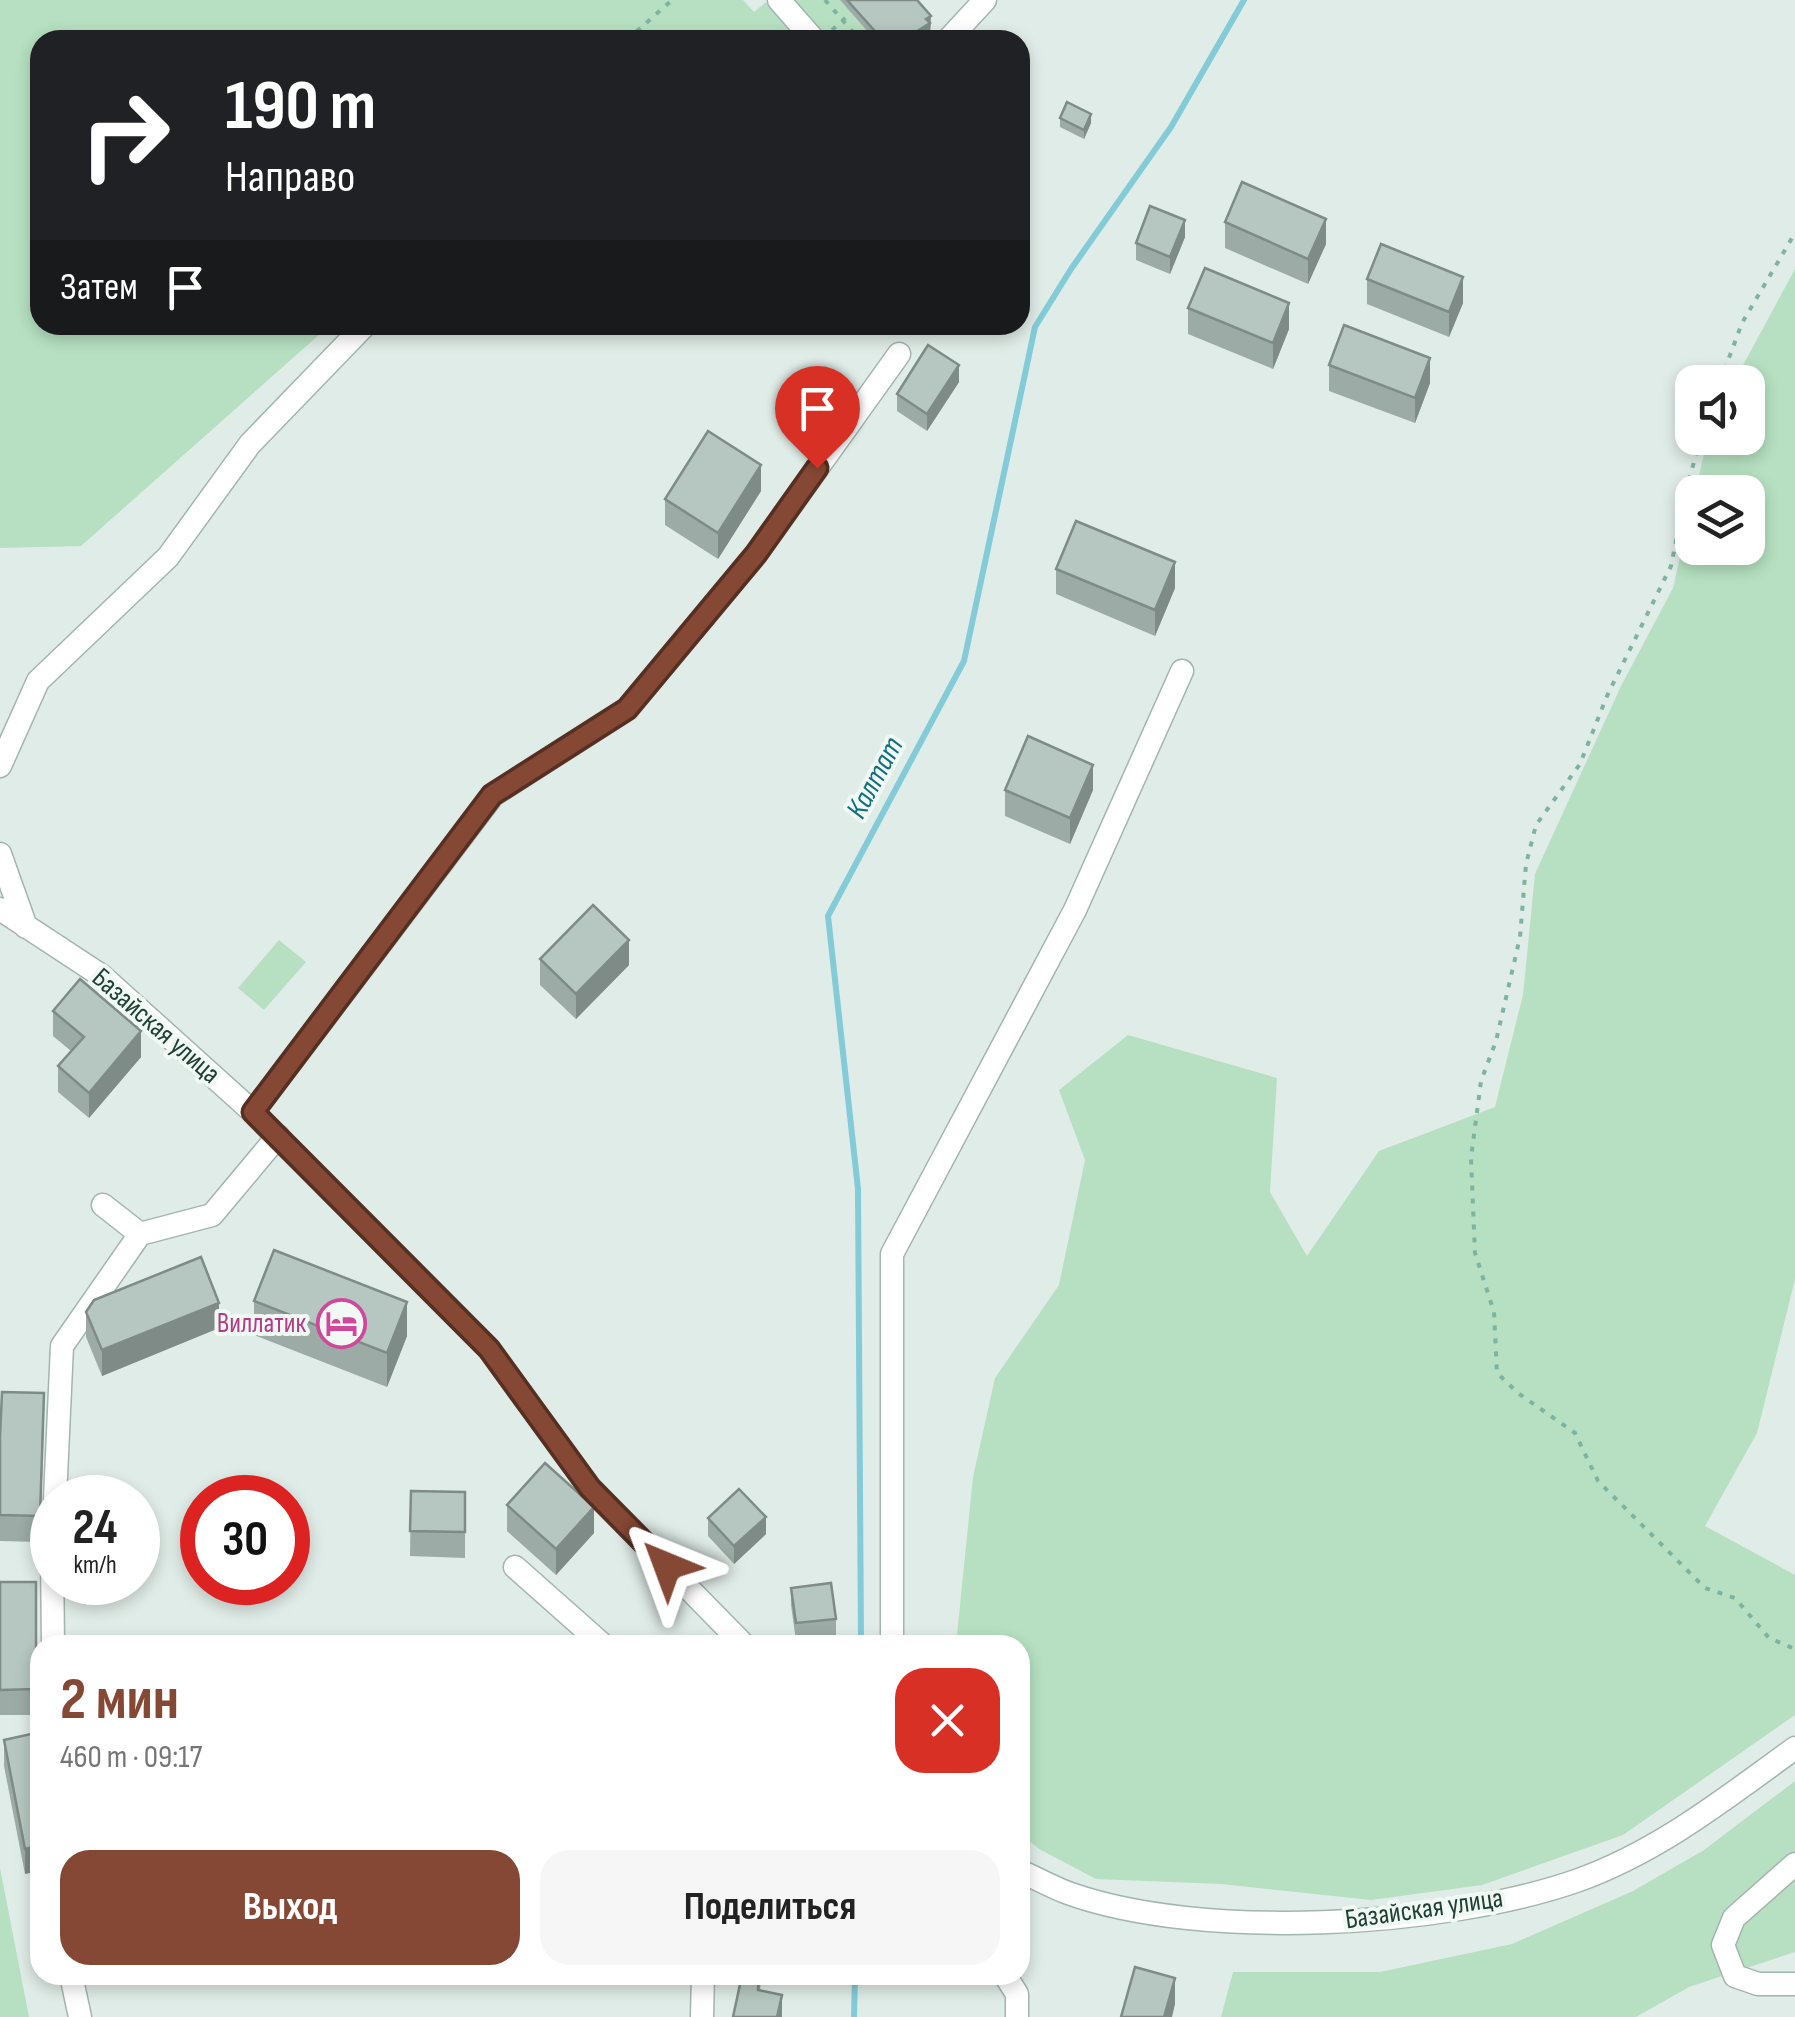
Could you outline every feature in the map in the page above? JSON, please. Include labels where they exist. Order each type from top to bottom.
[{"type":"street","points":[[779,0],[811,30]]},
{"type":"street","points":[[957,30],[985,0]]},
{"type":"street","points":[[0,766],[38,682],[168,557],[250,444],[355,335]]},
{"type":"street","points":[[253,1112],[492,795],[627,709],[756,554],[900,354]]},
{"type":"street","points":[[892,1635],[892,1254],[1075,910],[1182,671]]},
{"type":"street","points":[[0,854],[26,927]]},
{"type":"street","name":"Базайская улица","points":[[0,909],[102,976],[278,1136],[489,1349],[590,1488],[734,1635]]},
{"type":"street","points":[[56,1475],[62,1346],[140,1234],[212,1215],[278,1136]]},
{"type":"street","points":[[103,1205],[140,1234]]},
{"type":"street","points":[[515,1567],[592,1635]]},
{"type":"street","points":[[53,1605],[53,1635]]},
{"type":"street","name":"Базайская улица","points":[[1030,1876],[1070,1894],[1153,1913],[1224,1920],[1359,1922],[1477,1907],[1577,1880],[1677,1833],[1795,1748]]},
{"type":"street","points":[[1795,1864],[1734,1918],[1723,1945],[1735,1976],[1758,1984],[1795,1984]]},
{"type":"street","points":[[72,1985],[80,2017]]},
{"type":"street","points":[[702,2017],[703,1985]]},
{"type":"street","points":[[1011,1985],[1017,1994],[1017,2017]]},
{"type":"path","points":[[659,0],[665,6]]},
{"type":"path","points":[[638,30],[672,0]]},
{"type":"path","points":[[825,0],[852,30]]},
{"type":"path","points":[[830,30],[851,13]]},
{"type":"path","points":[[1726,365],[1742,322],[1795,233]]},
{"type":"path","points":[[1696,455],[1671,566],[1607,696],[1580,764],[1536,826],[1526,864],[1520,938],[1496,1041],[1481,1081],[1476,1114],[1471,1158],[1475,1252],[1494,1312],[1497,1373],[1574,1433],[1598,1481],[1704,1588],[1735,1598],[1770,1638],[1795,1649]]},
{"type":"green space","points":[[0,0],[743,0],[754,12],[766,2],[790,30],[30,30],[30,335],[319,335],[81,546],[0,548]]},
{"type":"green space","points":[[794,0],[840,0],[866,30],[820,30]]},
{"type":"green space","points":[[1795,269],[1795,1279],[1757,1433],[1705,1526],[1795,1575],[1795,1715],[1623,1835],[1482,1885],[1371,1900],[1221,1884],[1096,1879],[1030,1841],[1030,1635],[957,1635],[973,1477],[995,1378],[1059,1285],[1085,1160],[1059,1090],[1128,1035],[1277,1078],[1270,1192],[1307,1256],[1379,1151],[1495,1107],[1523,995],[1535,874],[1621,686],[1673,588],[1678,565],[1765,565],[1765,475],[1699,475],[1704,455],[1765,455],[1765,365],[1743,365]]},
{"type":"green space","points":[[279,940],[306,962],[264,1010],[238,988]]},
{"type":"green space","points":[[1795,1781],[1795,1952],[1689,1987],[1636,2017],[1221,2017],[1233,1972],[1380,1972],[1512,1944],[1633,1891],[1704,1850]]},
{"type":"green space","points":[[0,1868],[29,2017],[0,2017]]},
{"type":"building","points":[[847,0],[917,0],[931,16],[926,19],[930,23],[919,30],[874,30]]},
{"type":"building","points":[[1067,102],[1091,114],[1084,130],[1060,118]]},
{"type":"building","points":[[1242,182],[1326,219],[1308,259],[1225,222]]},
{"type":"building","points":[[1150,206],[1185,220],[1170,257],[1136,243]]},
{"type":"building","points":[[1381,244],[1463,277],[1449,312],[1367,279]]},
{"type":"building","points":[[1205,268],[1289,303],[1273,343],[1188,308]]},
{"type":"building","points":[[1344,325],[1430,358],[1415,398],[1329,365]]},
{"type":"building","points":[[928,345],[959,365],[927,414],[897,394]]},
{"type":"building","points":[[708,431],[761,465],[718,533],[665,499]]},
{"type":"building","points":[[1076,521],[1175,562],[1155,610],[1056,569]]},
{"type":"building","points":[[1028,736],[1093,765],[1070,818],[1005,790]]},
{"type":"building","points":[[593,905],[629,940],[576,994],[540,959]]},
{"type":"building","points":[[80,979],[141,1031],[89,1093],[58,1066],[84,1037],[53,1011]]},
{"type":"building","points":[[274,1250],[407,1302],[387,1353],[254,1301]]},
{"type":"building","points":[[201,1257],[219,1303],[102,1350],[86,1312],[94,1300]]},
{"type":"building","points":[[2,1392],[44,1393],[41,1475],[30,1475],[30,1516],[0,1515]]},
{"type":"building","points":[[545,1463],[594,1507],[556,1549],[507,1505]]},
{"type":"building","points":[[739,1489],[766,1517],[734,1546],[708,1518]]},
{"type":"building","points":[[411,1491],[465,1492],[465,1532],[410,1531]]},
{"type":"building","points":[[0,1582],[30,1582],[30,1605],[36,1605],[36,1635],[30,1635],[30,1689],[0,1690]]},
{"type":"building","points":[[831,1583],[836,1619],[796,1623],[791,1588]]},
{"type":"building","points":[[30,1734],[30,1848],[25,1849],[4,1740]]},
{"type":"building","points":[[1135,1967],[1175,1978],[1164,2017],[1121,2017]]},
{"type":"building","points":[[740,1985],[758,1985],[758,1990],[782,1995],[777,2017],[733,2017]]},
{"type":"waterway","name":"Калтат","points":[[861,1635],[858,1189],[828,916],[964,661],[1035,327],[1171,127],[1244,0]]},
{"type":"waterway","name":"Калтат","points":[[854,2017],[855,1985]]},
{"type":"place","name":"Виллатик","points":[[341,1323]]},
{"type":"route","points":[[667,1566],[590,1488],[489,1349],[253,1112],[492,795],[627,709],[756,554],[817,468]]}]
